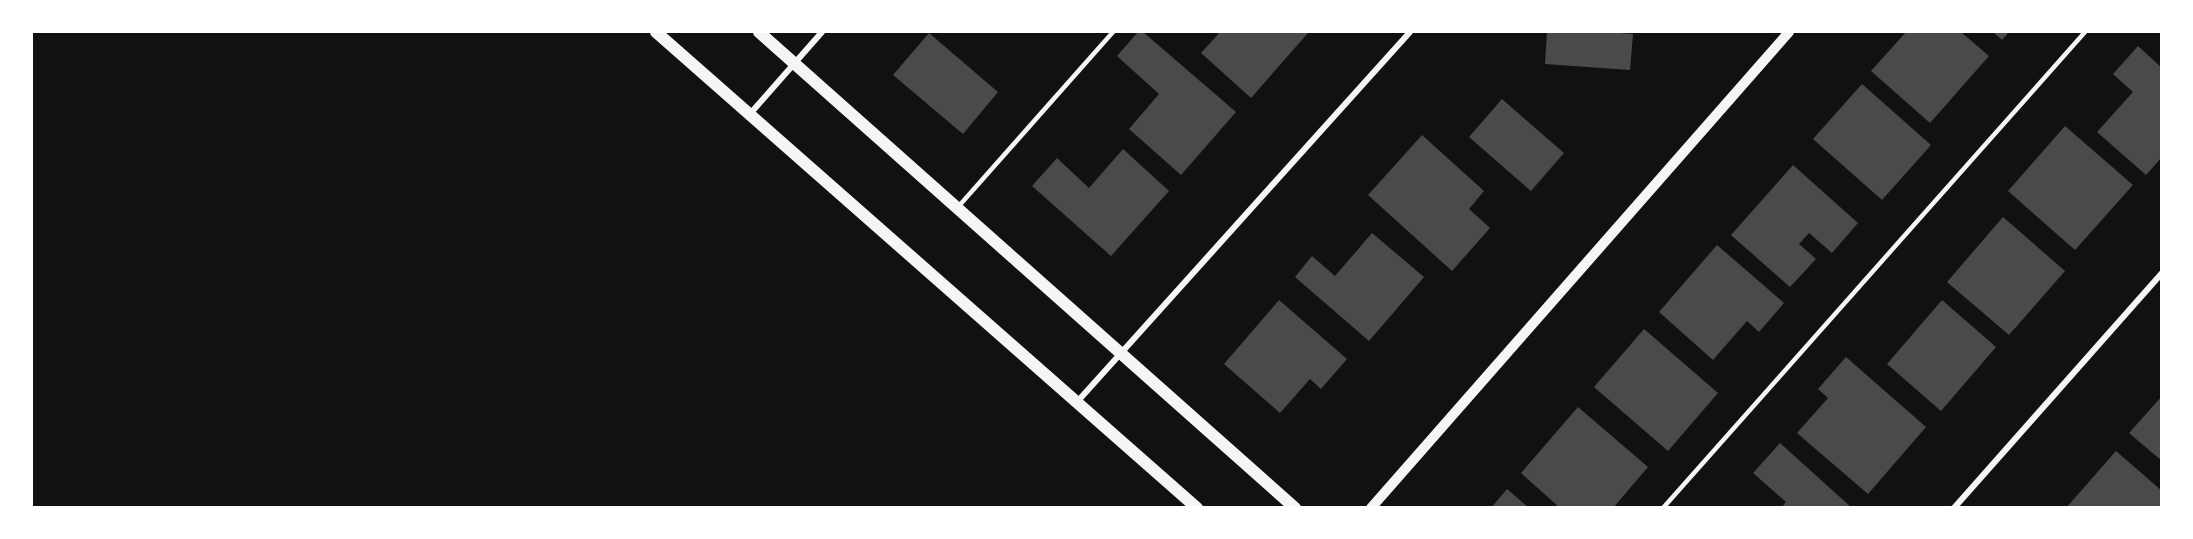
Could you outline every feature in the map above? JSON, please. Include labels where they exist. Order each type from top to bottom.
[{"type":"main road","points":[[656,32],[1197,507]]},
{"type":"main road","points":[[759,32],[1295,507]]},
{"type":"street","points":[[749,115],[822,32]]},
{"type":"street","points":[[1077,403],[1410,32]]},
{"type":"street","points":[[1371,507],[1788,32]]},
{"type":"street","points":[[1954,507],[2162,273]]},
{"type":"lane","points":[[957,208],[1113,32]]},
{"type":"lane","points":[[1663,507],[2085,32]]},
{"type":"building","points":[[1138,32],[1143,32],[1236,112],[1181,175],[1129,129],[1159,94],[1117,56]]},
{"type":"building","points":[[1220,32],[1308,33],[1251,98],[1201,53]]},
{"type":"building","points":[[1547,32],[1633,34],[1630,70],[1545,64]]},
{"type":"building","points":[[1906,32],[1961,32],[1989,56],[1930,123],[1871,71]]},
{"type":"building","points":[[1993,32],[2009,32],[2002,40]]},
{"type":"building","points":[[929,33],[998,92],[963,134],[893,75]]},
{"type":"building","points":[[2138,46],[2162,68],[2162,157],[2146,175],[2097,132],[2133,92],[2113,74]]},
{"type":"building","points":[[1862,84],[1931,145],[1882,200],[1813,139]]},
{"type":"building","points":[[1502,99],[1564,153],[1531,191],[1469,137]]},
{"type":"building","points":[[2065,126],[2133,185],[2075,250],[2008,191]]},
{"type":"building","points":[[1422,135],[1484,191],[1469,209],[1490,228],[1452,271],[1368,195]]},
{"type":"building","points":[[1123,149],[1169,191],[1111,256],[1032,186],[1057,158],[1089,188]]},
{"type":"building","points":[[1793,165],[1858,223],[1832,253],[1809,233],[1799,244],[1816,259],[1790,287],[1731,235]]},
{"type":"building","points":[[2003,217],[2065,271],[2009,335],[1947,282]]},
{"type":"building","points":[[1372,233],[1424,277],[1369,341],[1295,277],[1312,256],[1335,276]]},
{"type":"building","points":[[1717,245],[1784,303],[1759,332],[1747,321],[1713,360],[1659,312]]},
{"type":"building","points":[[1279,300],[1347,359],[1321,389],[1310,379],[1280,413],[1224,364]]},
{"type":"building","points":[[1942,300],[1996,347],[1941,411],[1887,364]]},
{"type":"building","points":[[1644,329],[1718,393],[1668,451],[1594,387]]},
{"type":"building","points":[[1846,357],[1926,427],[1868,494],[1797,433],[1828,398],[1818,389]]},
{"type":"building","points":[[2162,396],[2162,461],[2129,433]]},
{"type":"building","points":[[1578,407],[1648,467],[1613,508],[1560,508],[1521,473]]},
{"type":"building","points":[[1780,443],[1852,508],[1781,508],[1786,502],[1753,473]]},
{"type":"building","points":[[2116,451],[2162,491],[2162,508],[2066,508]]},
{"type":"building","points":[[1507,489],[1529,508],[1491,508]]}]
